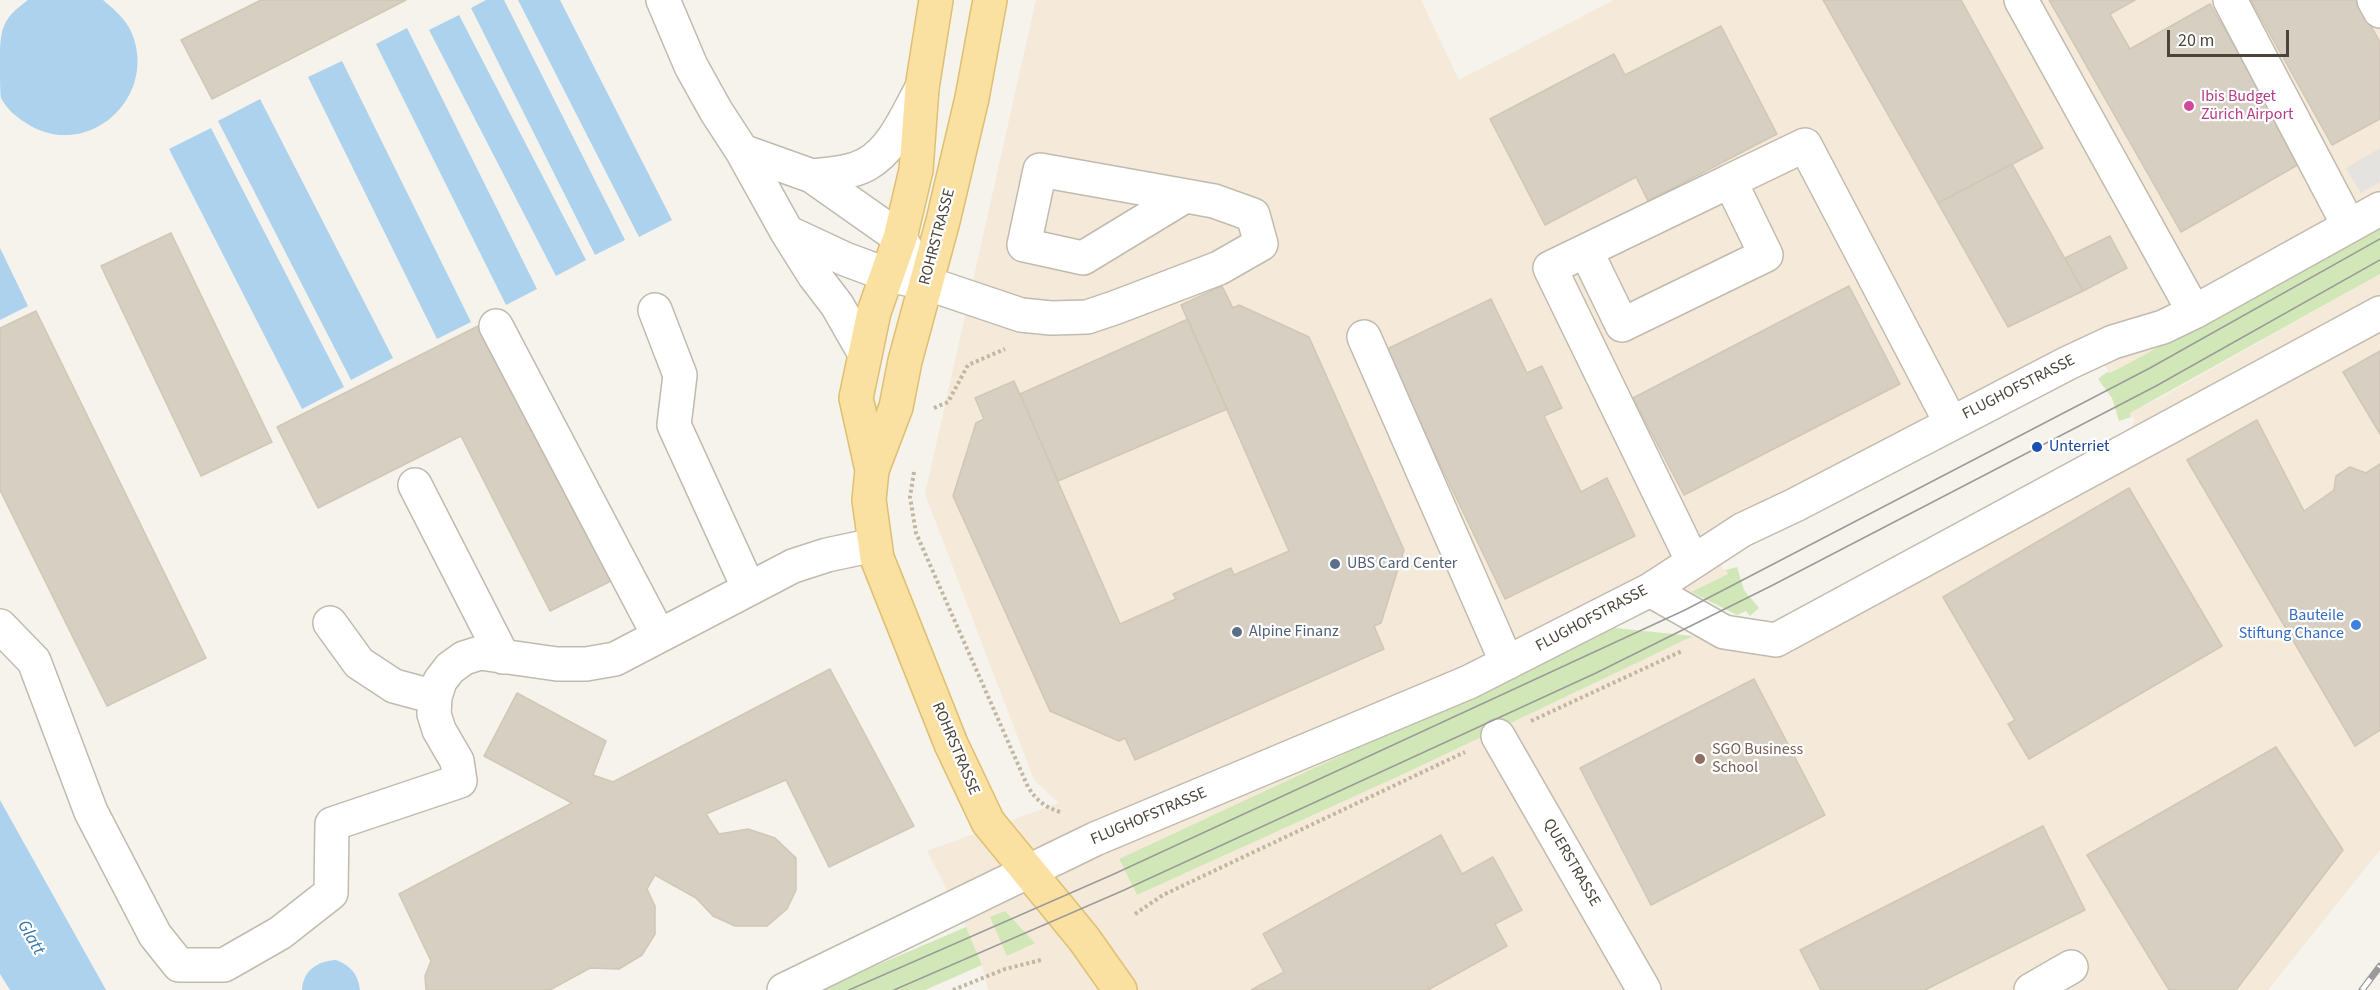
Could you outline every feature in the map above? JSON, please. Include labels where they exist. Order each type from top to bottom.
[{"type":"main road","name":"ROHRSTRASSE","points":[[872,470],[856,398],[874,312],[900,238],[916,170],[922,88],[936,0]]},
{"type":"main road","name":"ROHRSTRASSE","points":[[990,0],[972,98],[905,361],[896,407],[872,470],[869,500],[874,546],[951,744],[988,822],[1084,939],[1120,990]]},
{"type":"street","points":[[663,0],[696,75],[716,111],[742,151],[787,232],[814,275],[837,305],[865,354]]},
{"type":"street","points":[[2021,0],[2194,312]]},
{"type":"street","points":[[2230,0],[2349,226]]},
{"type":"street","points":[[2374,0],[2380,11]]},
{"type":"street","points":[[812,176],[847,171],[868,164],[887,148],[922,88]]},
{"type":"street","points":[[1693,562],[1550,268],[1805,145],[1951,423]]},
{"type":"street","points":[[742,151],[812,176],[900,238],[926,283]]},
{"type":"street","points":[[1586,251],[1622,325],[1766,255],[1730,182]]},
{"type":"street","points":[[787,232],[845,259],[888,275],[926,283],[1021,315],[1051,318],[1087,317],[1219,268],[1261,244],[1253,215],[1214,201],[1185,196]]},
{"type":"street","name":"FLUGHOFSTRASSE","points":[[784,990],[1030,873],[1095,839],[1469,682],[1650,590],[1742,530],[1796,505],[2104,346],[2163,327],[2194,312],[2380,209]]},
{"type":"street","points":[[655,310],[680,375],[674,425],[749,589]]},
{"type":"street","points":[[1650,590],[1724,632],[1776,640],[2380,313]]},
{"type":"street","points":[[496,326],[658,636]]},
{"type":"street","points":[[1364,337],[1507,663]]},
{"type":"street","points":[[415,485],[503,657]]},
{"type":"street","points":[[0,626],[34,662],[91,812],[155,935],[179,965],[224,965],[280,933],[331,893],[332,824],[460,781],[457,761],[434,714],[435,697],[440,681],[450,668],[464,658],[480,653],[557,664],[586,664],[615,659],[793,566],[827,555],[874,546]]},
{"type":"street","points":[[330,623],[358,663],[394,686],[435,697]]},
{"type":"street","name":"QUERSTRASSE","points":[[1498,736],[1644,990]]},
{"type":"street","points":[[2031,990],[2071,967]]},
{"type":"path","points":[[932,409],[948,402],[968,365],[1004,350],[1021,315]]},
{"type":"path","points":[[915,464],[910,497],[916,533],[1028,787],[1036,799],[1050,809],[1065,814]]},
{"type":"path","points":[[1135,914],[1163,895],[1724,632]]},
{"type":"path","points":[[953,990],[1005,969],[1041,960]]},
{"type":"shaded area","points":[[1036,0],[1421,0],[1459,80],[1614,0],[2380,0],[2380,224],[2109,374],[2106,366],[2086,364],[1731,548],[1722,566],[1722,569],[1729,574],[1119,860],[1137,895],[1408,772],[1737,615],[1768,623],[2126,438],[2135,420],[2129,413],[2162,397],[2380,274],[2380,850],[2268,990],[988,990],[982,965],[966,927],[927,851],[1059,803],[1034,780],[925,494]]},
{"type":"shaded area","points":[[2380,148],[2380,182],[2361,193],[2346,168]]},
{"type":"green space","points":[[2380,224],[2380,274],[2130,413],[2131,417],[2119,421],[2112,398],[2098,379],[2107,372],[2110,373],[2133,361]]},
{"type":"green space","points":[[1737,567],[1744,590],[1759,608],[1750,616],[1746,611],[1737,615],[1691,592],[1728,574],[1726,570]]},
{"type":"green space","points":[[1615,628],[1693,636],[1408,772],[1137,895],[1119,859]]},
{"type":"green space","points":[[1005,911],[1035,943],[1007,956],[990,917]]},
{"type":"green space","points":[[966,927],[982,965],[925,990],[819,990]]},
{"type":"water","points":[[28,0],[103,0],[122,17],[132,33],[137,63],[134,84],[124,104],[109,119],[91,130],[70,135],[48,133],[19,118],[1,98],[1,35],[7,20]]},
{"type":"water","points":[[486,0],[504,0],[625,240],[595,255],[471,8]]},
{"type":"water","points":[[518,0],[560,0],[672,220],[639,237]]},
{"type":"water","points":[[459,15],[586,260],[556,276],[429,30]]},
{"type":"water","points":[[407,28],[537,289],[506,305],[376,44]]},
{"type":"water","points":[[342,61],[471,322],[437,339],[308,77]]},
{"type":"water","points":[[260,99],[393,358],[351,380],[218,121]]},
{"type":"water","points":[[211,128],[344,387],[302,409],[169,149]]},
{"type":"water","points":[[0,248],[28,306],[0,320]]},
{"type":"water","name":"Glatt","points":[[0,800],[106,990],[10,990],[0,974]]},
{"type":"water","points":[[336,960],[353,971],[358,979],[360,990],[302,990],[308,972],[323,962]]},
{"type":"building","points":[[261,0],[406,0],[212,99],[181,40]]},
{"type":"building","points":[[1823,0],[1961,0],[2043,148],[1938,203]]},
{"type":"building","name":"Ibis Budget Zürich Airport","points":[[2049,0],[2135,0],[2110,14],[2130,49],[2210,4],[2301,163],[2181,232]]},
{"type":"building","points":[[2251,0],[2356,0],[2380,42],[2380,119],[2332,145]]},
{"type":"building","points":[[1721,26],[1777,134],[1648,201],[1636,177],[1545,225],[1490,119],[1614,54],[1625,75]]},
{"type":"building","points":[[2012,164],[2083,291],[2008,327],[1938,203]]},
{"type":"building","points":[[171,233],[272,442],[201,476],[101,266]]},
{"type":"building","points":[[2110,236],[2127,268],[2083,291],[2065,258]]},
{"type":"building","points":[[1222,286],[1233,308],[1239,305],[1309,337],[1404,550],[1381,623],[1374,626],[1384,649],[1135,760],[1125,738],[1119,741],[1050,711],[953,496],[976,423],[984,419],[975,398],[1014,381],[1120,624],[1176,599],[1173,594],[1231,568],[1234,575],[1289,551],[1181,305]]},
{"type":"building","points":[[1849,286],[1900,384],[1684,495],[1633,398]]},
{"type":"building","points":[[1491,299],[1527,373],[1542,366],[1562,408],[1544,416],[1581,492],[1607,478],[1635,536],[1505,599],[1385,350]]},
{"type":"building","points":[[36,311],[206,658],[107,706],[0,490],[0,328]]},
{"type":"building","points":[[1188,319],[1227,409],[1058,481],[1020,394]]},
{"type":"building","points":[[480,325],[611,581],[550,611],[461,436],[318,508],[277,427]]},
{"type":"building","points":[[2380,351],[2380,434],[2343,372]]},
{"type":"building","points":[[2257,420],[2304,511],[2334,490],[2336,476],[2350,467],[2366,473],[2380,464],[2380,730],[2355,746],[2187,460]]},
{"type":"building","points":[[2129,488],[2222,646],[2029,759],[2008,724],[2015,720],[1943,597]]},
{"type":"building","points":[[830,669],[914,826],[829,867],[786,780],[706,814],[719,834],[748,829],[775,838],[796,858],[796,890],[787,909],[767,926],[735,926],[713,916],[696,898],[655,875],[647,889],[655,906],[655,934],[642,955],[619,969],[590,968],[550,990],[426,990],[425,976],[431,961],[399,894],[572,803],[484,756],[517,693],[606,741],[593,775],[613,782]]},
{"type":"building","points":[[1754,679],[1825,815],[1651,905],[1580,768]]},
{"type":"building","points":[[2276,747],[2343,850],[2236,990],[2169,990],[2087,855]]},
{"type":"building","points":[[2043,826],[2085,910],[1925,990],[1821,990],[1800,950]]},
{"type":"building","points":[[1441,835],[1462,874],[1493,857],[1522,910],[1495,924],[1507,946],[1428,990],[1251,990],[1284,972],[1263,934]]},
{"type":"tram line","points":[[849,990],[1114,874],[1685,610],[2150,368],[2380,239]]},
{"type":"tram line","points":[[894,990],[1122,891],[1596,673],[1771,586],[2156,386],[2380,260]]},
{"type":"railway","points":[[2362,990],[2380,966]]},
{"type":"place","name":"Ibis Budget Zürich Airport","points":[[2189,106]]},
{"type":"place","name":"Unterriet","points":[[2037,447]]},
{"type":"place","name":"UBS Card Center","points":[[1335,564]]},
{"type":"place","name":"Bauteile Stiftung Chance","points":[[2356,625]]},
{"type":"place","name":"Alpine Finanz","points":[[1237,632]]},
{"type":"place","name":"SGO Business School","points":[[1700,759]]}]
